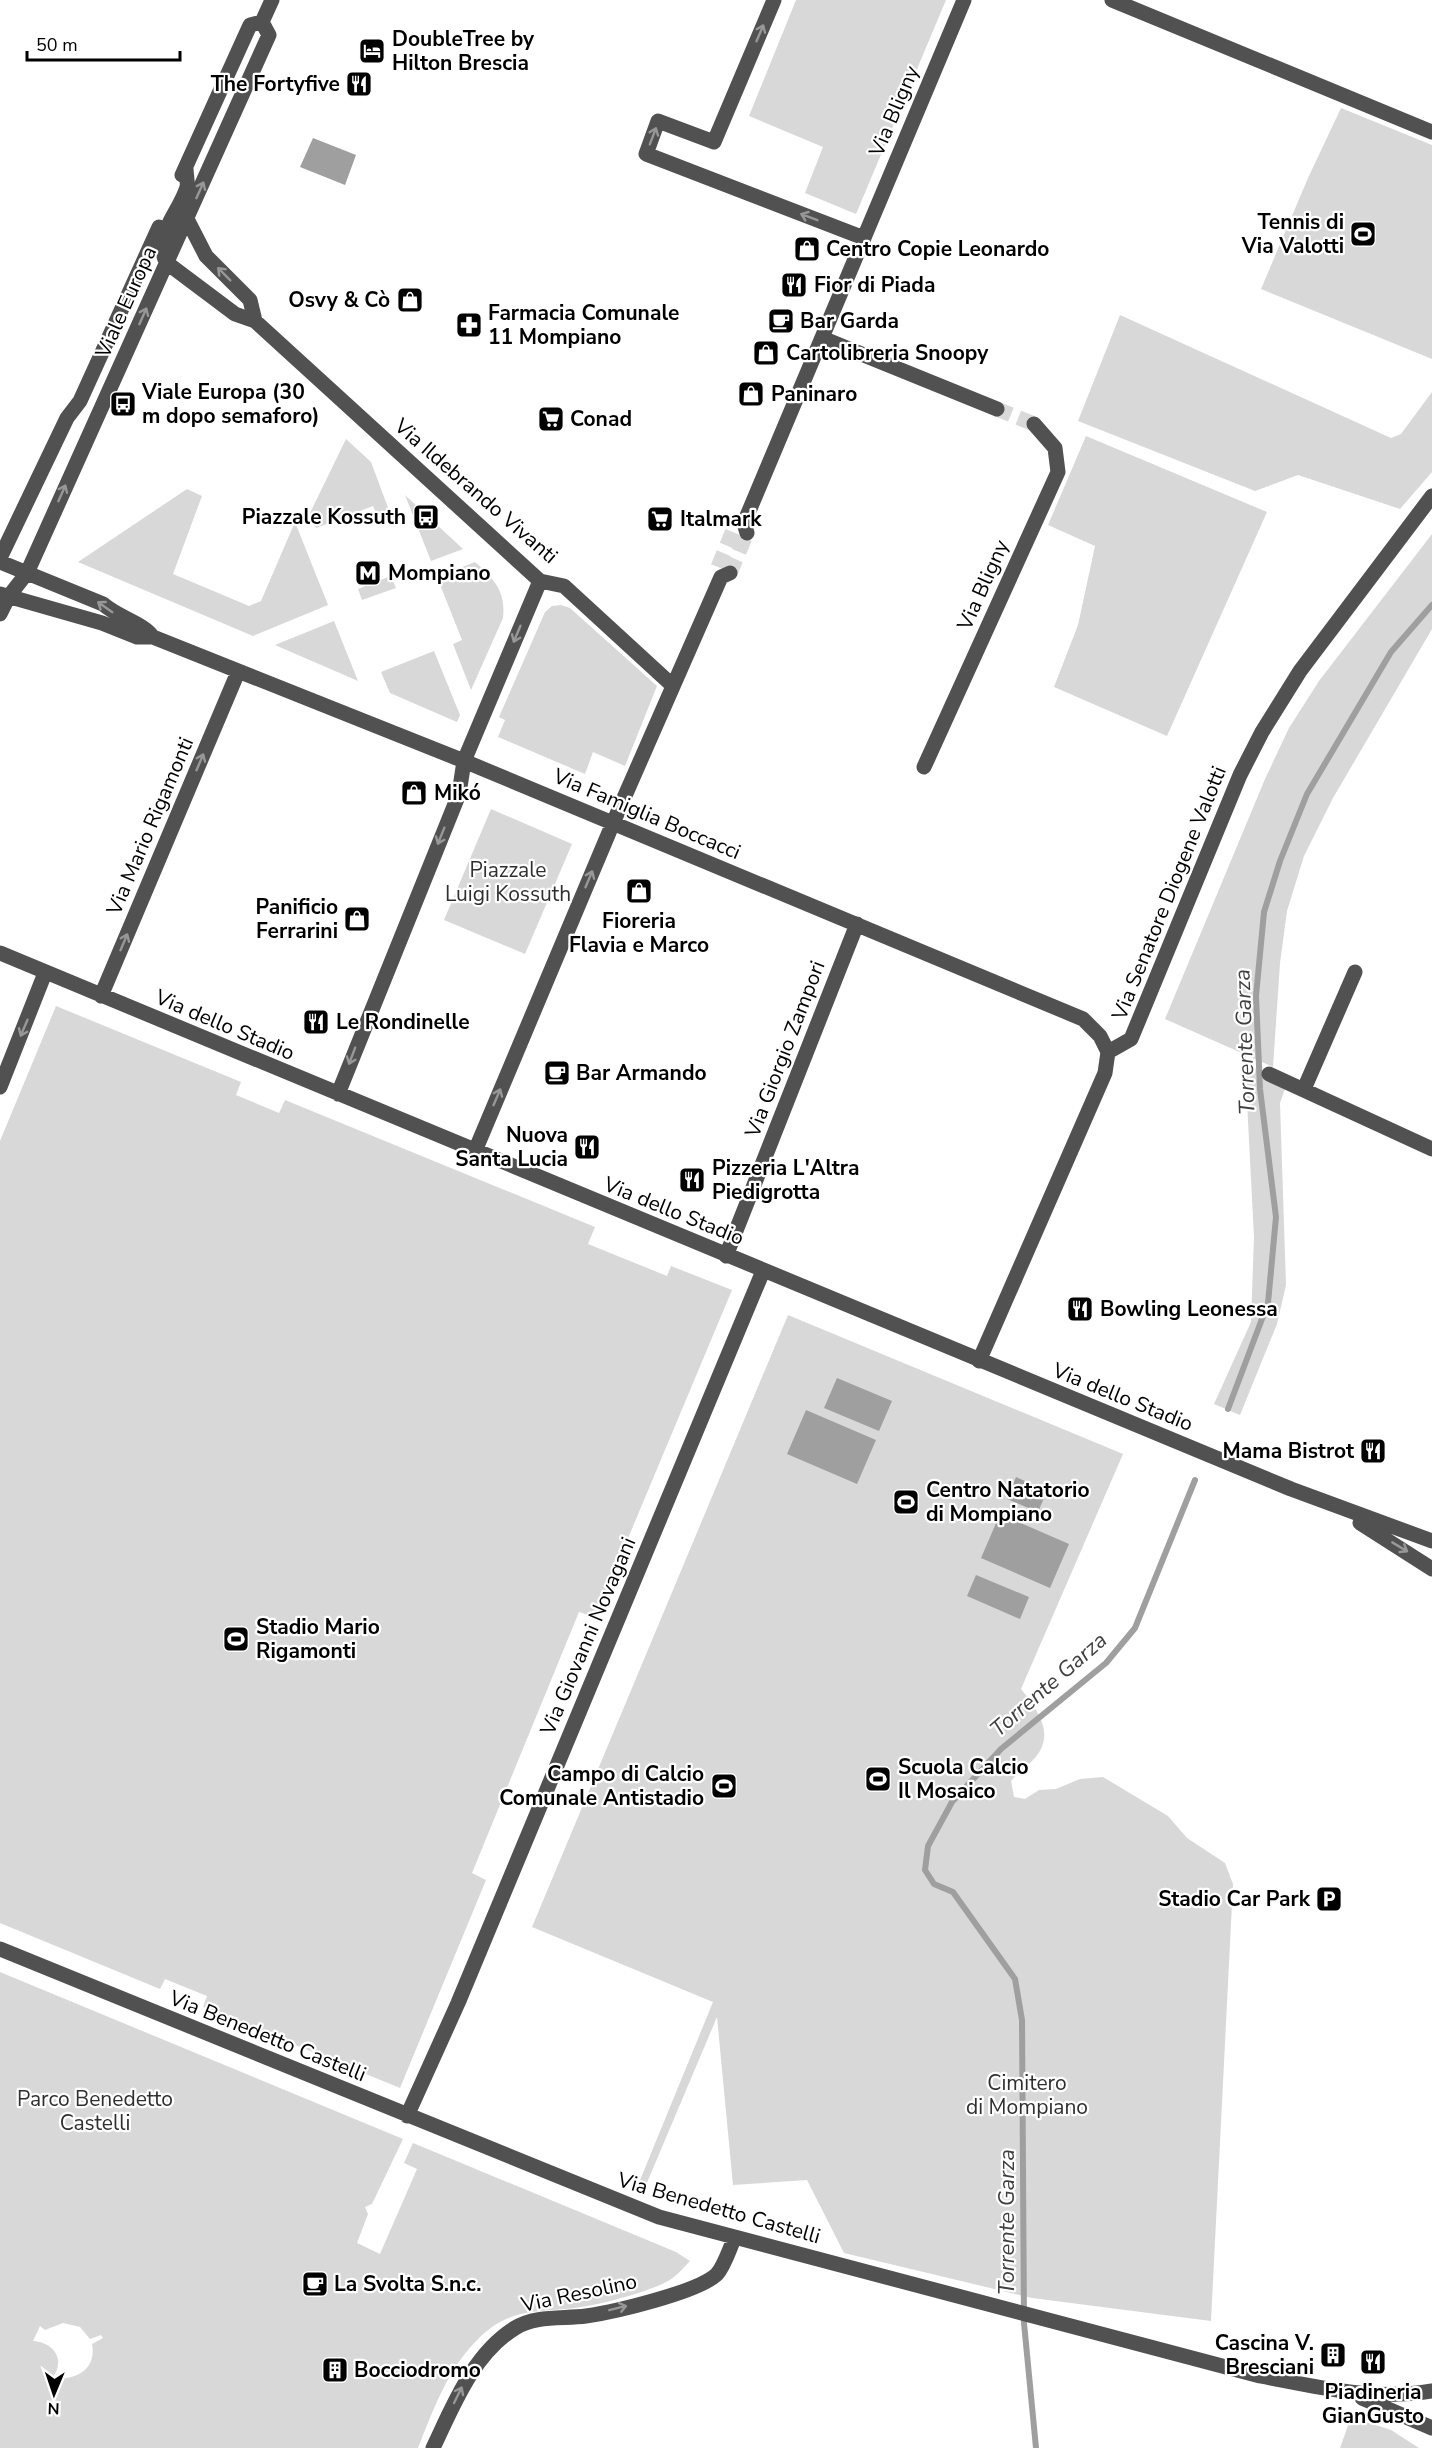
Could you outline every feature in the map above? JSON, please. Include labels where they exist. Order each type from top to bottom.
[{"type":"street","points":[[774,0],[714,142],[658,120],[646,154],[864,237]]},
{"type":"street","name":"Via Bligny","points":[[742,528],[964,0]]},
{"type":"street","points":[[1112,0],[1432,132]]},
{"type":"street","name":"Viale Europa","points":[[0,614],[4,595],[27,573],[268,36],[262,22],[271,1]]},
{"type":"street","name":"Viale Europa","points":[[0,560],[68,418],[80,401],[250,25],[262,22]]},
{"type":"street","points":[[167,263],[162,256],[162,241],[188,186],[186,168]]},
{"type":"street","name":"Via Ildebrando Vivanti","points":[[187,219],[206,256],[250,300],[255,321]]},
{"type":"street","name":"Via Ildebrando Vivanti","points":[[167,263],[235,315],[255,321],[540,580],[564,586],[673,687]]},
{"type":"street","points":[[822,338],[997,409]]},
{"type":"street","name":"Via Bligny","points":[[924,767],[1058,472],[1055,448],[1034,424]]},
{"type":"street","name":"Via Senatore Diogene Valotti","points":[[1108,1052],[1131,1040],[1240,775],[1274,711],[1300,671],[1432,496]]},
{"type":"street","name":"Via Famiglia Boccacci","points":[[0,560],[104,604],[117,616],[148,630],[153,637]]},
{"type":"street","points":[[475,1151],[613,823],[723,572]]},
{"type":"street","points":[[338,1094],[459,794],[464,761],[540,580]]},
{"type":"street","name":"Via Famiglia Boccacci","points":[[4,595],[102,623],[137,637],[153,637],[464,761],[1083,1019],[1100,1036],[1108,1052]]},
{"type":"street","name":"Via Mario Rigamonti","points":[[101,996],[238,672]]},
{"type":"street","name":"Via Giorgio Zampori","points":[[726,1256],[856,924]]},
{"type":"street","name":"Via dello Stadio","points":[[0,953],[1291,1490],[1432,1541]]},
{"type":"street","points":[[1304,1089],[1355,972]]},
{"type":"street","points":[[0,1087],[45,973]]},
{"type":"street","points":[[979,1361],[1106,1073],[1108,1052]]},
{"type":"street","points":[[1269,1074],[1432,1149]]},
{"type":"street","name":"Via Giovanni Novagani","points":[[407,2116],[458,2003],[763,1271]]},
{"type":"street","name":"Via dello Stadio","points":[[1332,1506],[1414,1555],[1432,1569]]},
{"type":"street","name":"Via Benedetto Castelli","points":[[0,1949],[609,2199],[660,2217],[1260,2376],[1351,2394],[1401,2396],[1432,2391]]},
{"type":"street","name":"Via Resolino","points":[[433,2448],[464,2383],[484,2357],[515,2327],[546,2318],[587,2316],[684,2291],[717,2274],[735,2237]]},
{"type":"street","name":"Via Benedetto Castelli","points":[[1351,2394],[1432,2428]]},
{"type":"green space","points":[[796,0],[946,0],[856,214],[805,193],[823,147],[749,116]]},
{"type":"green space","points":[[1341,108],[1432,145],[1432,359],[1261,289],[1308,178]]},
{"type":"green space","points":[[1120,315],[1391,438],[1401,434],[1432,392],[1432,472],[1400,509],[1298,475],[1255,491],[1078,421]]},
{"type":"green space","points":[[1086,436],[1267,512],[1167,736],[1054,687],[1078,625],[1095,546],[1048,525]]},
{"type":"green space","points":[[346,439],[371,462],[390,513],[378,518],[373,506],[316,528],[310,513]]},
{"type":"green space","points":[[187,489],[202,496],[173,574],[249,606],[261,601],[295,522],[328,605],[253,636],[78,562]]},
{"type":"green space","points":[[405,495],[463,549],[431,561]]},
{"type":"green space","points":[[1432,534],[1432,629],[1333,798],[1304,856],[1287,911],[1280,963],[1273,1067],[1165,1019],[1265,779],[1289,728],[1319,681]]},
{"type":"green space","points":[[475,562],[497,586],[503,600],[503,618],[471,690],[453,644],[462,640],[437,577]]},
{"type":"green space","points":[[391,576],[396,588],[362,600],[358,589]]},
{"type":"green space","points":[[561,605],[570,608],[657,686],[625,766],[593,752],[585,774],[498,737],[505,720],[499,717],[545,612],[552,606]]},
{"type":"green space","points":[[334,621],[358,681],[275,645]]},
{"type":"green space","points":[[434,651],[460,715],[457,722],[390,693],[381,672]]},
{"type":"green space","name":"Piazzale Luigi Kossuth","points":[[491,809],[572,844],[525,954],[444,920]]},
{"type":"green space","points":[[56,1006],[241,1082],[236,1095],[279,1113],[285,1100],[595,1227],[588,1244],[667,1276],[671,1266],[732,1290],[595,1617],[579,1612],[472,1873],[486,1880],[400,2088],[203,2007],[207,1996],[165,1979],[160,1989],[0,1923],[0,1141]]},
{"type":"green space","points":[[1245,1063],[1287,1083],[1280,1103],[1286,1285],[1277,1324],[1240,1415],[1214,1404],[1251,1322],[1254,1237]]},
{"type":"green space","name":"Cimitero di Mompiano","points":[[788,1315],[1123,1454],[1021,1689],[1039,1715],[1044,1733],[1039,1752],[1011,1781],[1014,1797],[1025,1799],[1039,1790],[1056,1789],[1080,1779],[1103,1777],[1168,1816],[1187,1838],[1225,1863],[1233,1884],[1211,2321],[1032,2298],[844,2253],[807,2180],[733,2185],[717,2017],[643,2192],[636,2190],[713,2002],[532,1927]]},
{"type":"green space","name":"Parco Benedetto Castelli","points":[[0,1972],[403,2139],[372,2204],[365,2207],[368,2214],[357,2243],[380,2254],[417,2169],[404,2163],[413,2143],[676,2252],[690,2261],[669,2280],[639,2293],[587,2306],[518,2315],[505,2319],[493,2327],[480,2337],[459,2362],[436,2403],[418,2448],[0,2448]],"holes":[[[63,2323],[80,2327],[90,2339],[101,2335],[103,2338],[92,2344],[93,2353],[88,2367],[76,2375],[53,2377],[57,2370],[58,2358],[52,2348],[33,2341],[40,2326],[45,2330]]]},
{"type":"green space","points":[[1351,2417],[1391,2430],[1419,2448],[1340,2448]]},
{"type":"shaded area","points":[[313,138],[356,155],[345,185],[300,167]]},
{"type":"shaded area","points":[[837,1378],[892,1401],[879,1431],[824,1408]]},
{"type":"shaded area","points":[[806,1410],[876,1440],[857,1484],[787,1454]]},
{"type":"shaded area","points":[[1016,1477],[1047,1491],[1038,1512],[1007,1499]]},
{"type":"shaded area","points":[[1000,1514],[1069,1544],[1050,1588],[981,1558]]},
{"type":"shaded area","points":[[976,1575],[1029,1597],[1020,1619],[967,1596]]},
{"type":"waterway","name":"Torrente Garza","points":[[1228,1409],[1268,1303],[1276,1217],[1260,1089],[1256,996],[1264,912],[1280,861],[1307,794],[1391,652],[1432,605]]},
{"type":"waterway","name":"Torrente Garza","points":[[1036,2448],[1024,2323],[1022,2020],[1015,1979],[953,1892],[934,1884],[925,1870],[928,1846],[952,1802],[1001,1749],[1106,1663],[1135,1628],[1195,1480]]},
{"type":"tunnel","points":[[997,409],[1034,424]]},
{"type":"tunnel","points":[[718,567],[734,528]]},
{"type":"tunnel","points":[[730,573],[747,533]]},
{"type":"place","name":"DoubleTree by Hilton Brescia","points":[[372,51]]},
{"type":"place","name":"The Fortyfive","points":[[359,84]]},
{"type":"place","name":"Tennis di Via Valotti","points":[[1363,234]]},
{"type":"place","name":"Centro Copie Leonardo","points":[[807,249]]},
{"type":"place","name":"Fior di Piada","points":[[794,285]]},
{"type":"place","name":"Osvy & Cò","points":[[410,300]]},
{"type":"place","name":"Bar Garda","points":[[781,321]]},
{"type":"place","name":"Farmacia Comunale 11 Mompiano","points":[[469,325]]},
{"type":"place","name":"Cartolibreria Snoopy","points":[[766,353]]},
{"type":"place","name":"Paninaro","points":[[751,394]]},
{"type":"place","name":"Viale Europa (30 m dopo semaforo)","points":[[123,404]]},
{"type":"place","name":"Conad","points":[[551,419]]},
{"type":"place","name":"Piazzale Kossuth","points":[[426,517]]},
{"type":"place","name":"Italmark","points":[[660,519]]},
{"type":"place","name":"Mompiano","points":[[368,573]]},
{"type":"place","name":"Mikó","points":[[414,793]]},
{"type":"place","name":"Fioreria Flavia e Marco","points":[[639,891]]},
{"type":"place","name":"Panificio Ferrarini","points":[[357,919]]},
{"type":"place","name":"Le Rondinelle","points":[[316,1022]]},
{"type":"place","name":"Bar Armando","points":[[557,1073]]},
{"type":"place","name":"Nuova Santa Lucia","points":[[587,1147]]},
{"type":"place","name":"Pizzeria L'Altra Piedigrotta","points":[[692,1180]]},
{"type":"place","name":"Bowling Leonessa","points":[[1080,1309]]},
{"type":"place","name":"Mama Bistrot","points":[[1373,1451]]},
{"type":"place","name":"Centro Natatorio di Mompiano","points":[[906,1502]]},
{"type":"place","name":"Stadio Mario Rigamonti","points":[[236,1639]]},
{"type":"place","name":"Scuola Calcio Il Mosaico","points":[[878,1779]]},
{"type":"place","name":"Campo di Calcio Comunale Antistadio","points":[[724,1786]]},
{"type":"place","name":"Stadio Car Park","points":[[1329,1899]]},
{"type":"place","name":"La Svolta S.n.c.","points":[[315,2284]]},
{"type":"place","name":"Cascina V. Bresciani","points":[[1333,2355]]},
{"type":"place","name":"Piadineria GianGusto","points":[[1373,2362]]},
{"type":"place","name":"Bocciodromo","points":[[335,2370]]}]
